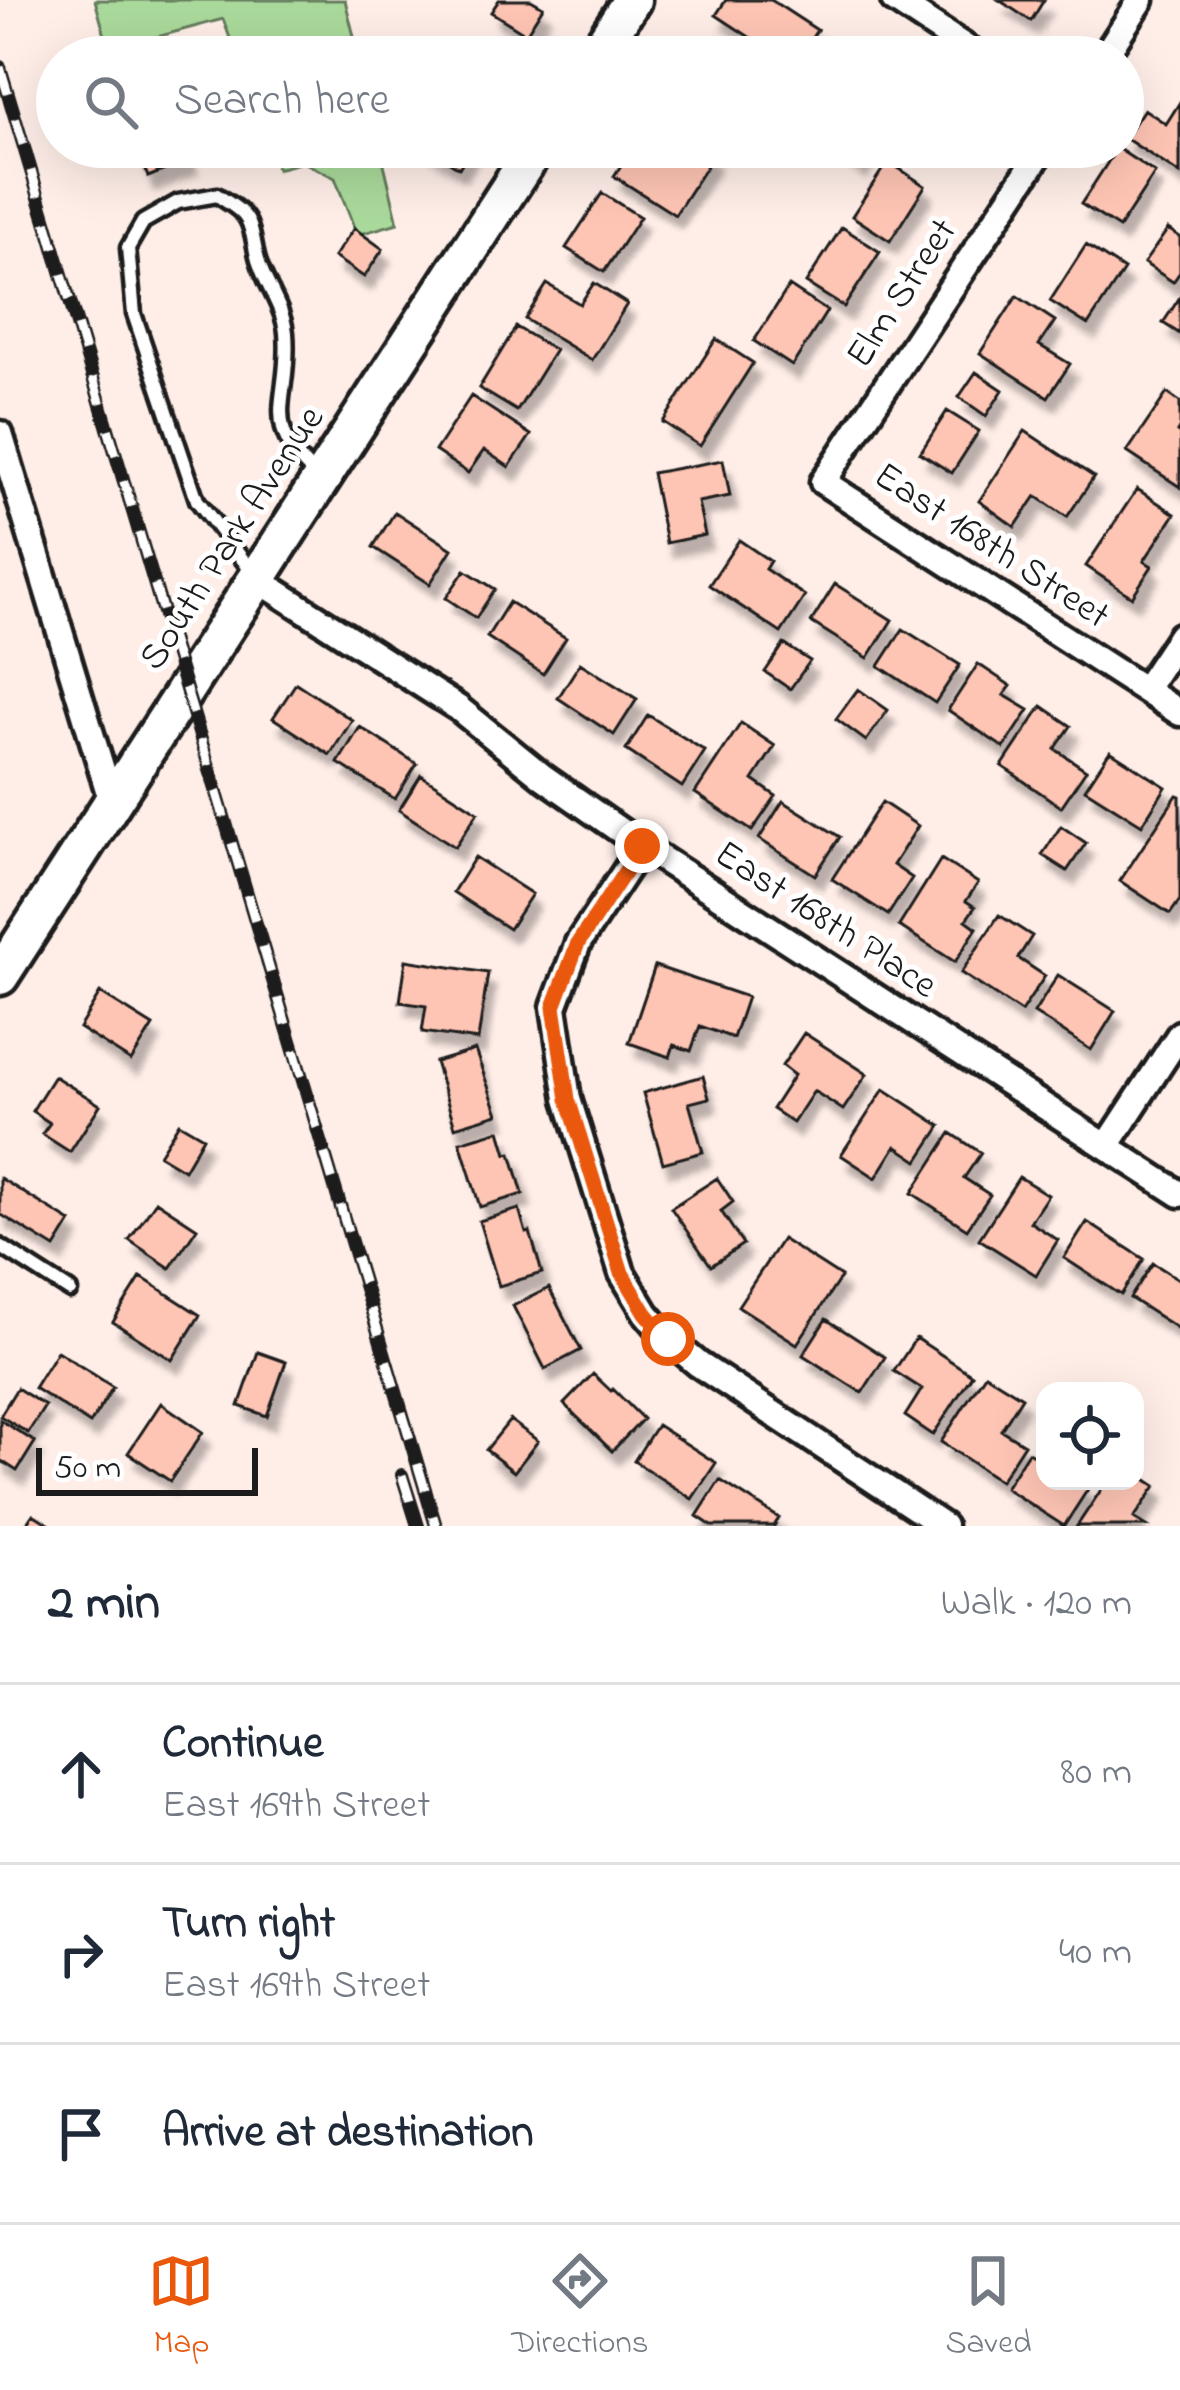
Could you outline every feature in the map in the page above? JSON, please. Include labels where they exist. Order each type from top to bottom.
[{"type":"street","points":[[609,36],[632,0]]},
{"type":"street","points":[[894,0],[948,36]]},
{"type":"street","points":[[1118,36],[1141,0]]},
{"type":"street","name":"South Park Avenue","points":[[0,976],[522,168]]},
{"type":"street","name":"Elm Street","points":[[823,482],[1030,168]]},
{"type":"street","points":[[0,434],[112,803]]},
{"type":"street","name":"East 168th Street","points":[[823,482],[1180,713]]},
{"type":"street","name":"East 168th Place","points":[[257,579],[458,708],[542,776],[642,846],[1180,1194]]},
{"type":"street","points":[[1144,689],[1180,636]]},
{"type":"street","points":[[642,846],[578,943],[554,1007],[568,1099],[622,1273],[646,1313],[698,1364],[943,1526]]},
{"type":"street","points":[[1107,1146],[1180,1034]]},
{"type":"lane","points":[[257,579],[197,500],[134,314],[128,248],[143,222],[178,202],[217,195],[247,218],[286,328],[279,413],[285,436],[296,458],[321,479]]},
{"type":"lane","points":[[0,1246],[70,1291]]},
{"type":"green space","points":[[95,0],[345,0],[354,36],[229,36],[223,19],[160,36],[105,36]]},
{"type":"green space","points":[[315,168],[385,168],[398,223],[357,235],[335,178]]},
{"type":"building","points":[[499,0],[531,0],[543,7],[526,34],[491,12]]},
{"type":"building","points":[[726,0],[771,0],[817,30],[813,36],[748,36],[716,15]]},
{"type":"building","points":[[999,0],[1044,0],[1031,21]]},
{"type":"building","points":[[1180,102],[1180,174],[1144,150],[1144,109],[1166,124]]},
{"type":"building","points":[[1144,166],[1155,173],[1119,228],[1081,204],[1104,168]]},
{"type":"building","points":[[144,168],[170,168],[148,177]]},
{"type":"building","points":[[619,168],[705,168],[675,215],[614,176]]},
{"type":"building","points":[[883,168],[898,168],[925,186],[890,241],[852,216]]},
{"type":"building","points":[[602,193],[640,217],[604,272],[566,248]]},
{"type":"building","points":[[842,227],[880,252],[844,307],[806,283]]},
{"type":"building","points":[[354,228],[383,249],[364,277],[334,257]]},
{"type":"building","points":[[1168,229],[1180,237],[1180,272],[1173,282],[1144,263]]},
{"type":"building","points":[[1086,245],[1124,270],[1088,325],[1050,301]]},
{"type":"building","points":[[594,283],[627,304],[592,360],[525,319],[547,284],[580,304]]},
{"type":"building","points":[[789,286],[827,311],[792,366],[754,341]]},
{"type":"building","points":[[1017,296],[1055,321],[1039,345],[1070,364],[1048,397],[980,353]]},
{"type":"building","points":[[1180,297],[1180,334],[1163,323]]},
{"type":"building","points":[[516,327],[555,350],[517,411],[479,388]]},
{"type":"building","points":[[716,339],[753,363],[700,446],[663,422]]},
{"type":"building","points":[[976,372],[1003,390],[986,416],[959,397]]},
{"type":"building","points":[[1167,393],[1180,402],[1180,487],[1127,452]]},
{"type":"building","points":[[471,396],[531,435],[509,467],[484,450],[468,473],[435,451]]},
{"type":"building","points":[[947,411],[979,431],[952,473],[920,453]]},
{"type":"building","points":[[1025,431],[1094,477],[1067,517],[1036,496],[1015,527],[979,501]]},
{"type":"building","points":[[723,460],[730,496],[698,502],[705,535],[666,543],[652,473]]},
{"type":"building","points":[[1137,489],[1175,514],[1144,561],[1152,566],[1132,597],[1086,566]]},
{"type":"building","points":[[395,512],[452,549],[430,584],[373,547]]},
{"type":"building","points":[[739,540],[770,561],[765,569],[805,596],[781,633],[709,585]]},
{"type":"building","points":[[465,570],[495,589],[476,618],[446,598]]},
{"type":"building","points":[[835,584],[892,620],[868,658],[811,622]]},
{"type":"building","points":[[509,602],[566,638],[543,674],[487,637]]},
{"type":"building","points":[[903,629],[960,665],[935,703],[879,666]]},
{"type":"building","points":[[784,644],[810,661],[790,689],[765,672]]},
{"type":"building","points":[[580,663],[637,699],[614,735],[558,698]]},
{"type":"building","points":[[978,664],[1011,686],[1004,695],[1029,710],[1004,748],[948,710]]},
{"type":"building","points":[[296,683],[352,720],[330,755],[273,718]]},
{"type":"building","points":[[858,689],[888,710],[866,741],[836,719]]},
{"type":"building","points":[[1042,706],[1071,726],[1055,749],[1086,770],[1061,807],[1002,766]]},
{"type":"building","points":[[648,715],[705,751],[682,787],[626,750]]},
{"type":"building","points":[[741,723],[775,746],[753,780],[776,796],[752,831],[695,793]]},
{"type":"building","points":[[360,727],[417,764],[395,799],[338,763]]},
{"type":"building","points":[[1110,751],[1166,787],[1142,825],[1085,789]]},
{"type":"building","points":[[421,775],[478,812],[455,847],[399,810]]},
{"type":"building","points":[[1177,795],[1180,900],[1170,914],[1120,881]]},
{"type":"building","points":[[783,801],[840,837],[815,875],[759,839]]},
{"type":"building","points":[[882,802],[918,826],[893,865],[912,878],[888,915],[832,879]]},
{"type":"building","points":[[1061,826],[1086,843],[1067,871],[1042,855]]},
{"type":"building","points":[[475,857],[532,894],[509,929],[453,892]]},
{"type":"building","points":[[941,859],[978,883],[966,901],[975,907],[966,920],[977,928],[955,962],[899,926]]},
{"type":"building","points":[[999,915],[1032,936],[1018,958],[1045,976],[1021,1012],[961,973]]},
{"type":"building","points":[[406,960],[488,973],[478,1040],[422,1032],[426,1006],[400,1002]]},
{"type":"building","points":[[655,966],[747,997],[733,1038],[700,1026],[691,1051],[674,1045],[670,1057],[629,1043]]},
{"type":"building","points":[[1058,975],[1115,1011],[1091,1050],[1034,1013]]},
{"type":"building","points":[[100,993],[153,1026],[131,1061],[79,1028]]},
{"type":"building","points":[[804,1033],[867,1074],[843,1110],[814,1091],[793,1123],[772,1109],[794,1075],[782,1066]]},
{"type":"building","points":[[475,1050],[498,1114],[455,1127],[435,1062]]},
{"type":"building","points":[[54,1076],[100,1105],[70,1152],[42,1134],[50,1123],[32,1111]]},
{"type":"building","points":[[703,1076],[709,1098],[689,1103],[703,1152],[663,1163],[643,1093]]},
{"type":"building","points":[[884,1089],[941,1126],[918,1161],[896,1146],[876,1178],[841,1155]]},
{"type":"building","points":[[179,1123],[203,1137],[184,1170],[159,1155]]},
{"type":"building","points":[[500,1130],[523,1194],[480,1207],[460,1142]]},
{"type":"building","points":[[951,1133],[981,1153],[964,1178],[990,1195],[967,1229],[912,1193]]},
{"type":"building","points":[[1019,1177],[1048,1195],[1030,1222],[1058,1240],[1036,1275],[979,1239]]},
{"type":"building","points":[[0,1178],[71,1222],[55,1248],[0,1214]]},
{"type":"building","points":[[717,1178],[733,1202],[721,1211],[743,1244],[711,1266],[671,1208]]},
{"type":"building","points":[[156,1201],[197,1228],[170,1268],[129,1240]]},
{"type":"building","points":[[519,1209],[542,1273],[499,1286],[479,1221]]},
{"type":"building","points":[[1087,1222],[1144,1259],[1121,1295],[1064,1258]]},
{"type":"building","points":[[782,1239],[841,1277],[797,1344],[738,1306]]},
{"type":"building","points":[[1153,1263],[1180,1280],[1180,1330],[1130,1298]]},
{"type":"building","points":[[141,1277],[200,1315],[172,1360],[113,1322]]},
{"type":"building","points":[[549,1288],[581,1350],[545,1369],[513,1306]]},
{"type":"building","points":[[826,1319],[885,1357],[862,1393],[803,1355]]},
{"type":"building","points":[[916,1338],[972,1375],[933,1435],[905,1416],[922,1389],[894,1371]]},
{"type":"building","points":[[57,1351],[113,1387],[90,1424],[34,1388]]},
{"type":"building","points":[[258,1352],[286,1362],[267,1416],[239,1406]]},
{"type":"building","points":[[593,1374],[643,1419],[612,1451],[564,1404]]},
{"type":"building","points":[[985,1374],[1022,1397],[1001,1430],[1024,1444],[1000,1481],[941,1442]]},
{"type":"building","points":[[17,1388],[45,1406],[28,1433],[0,1416]]},
{"type":"building","points":[[161,1403],[203,1432],[170,1481],[128,1453]]},
{"type":"building","points":[[0,1420],[35,1442],[17,1471],[0,1460]]},
{"type":"building","points":[[510,1420],[538,1441],[514,1472],[486,1450]]},
{"type":"building","points":[[657,1425],[716,1463],[692,1499],[634,1461]]},
{"type":"building","points":[[1028,1452],[1036,1457],[1036,1490],[1087,1490],[1064,1526],[1005,1488]]},
{"type":"building","points":[[1144,1478],[1156,1486],[1134,1518],[1147,1526],[1077,1526],[1101,1490],[1144,1490]]},
{"type":"building","points":[[720,1480],[779,1518],[774,1526],[712,1526],[697,1516]]},
{"type":"building","points":[[33,1514],[52,1526],[25,1526]]},
{"type":"railway","points":[[0,67],[436,1526]]},
{"type":"railway","points":[[402,1475],[418,1526]]},
{"type":"route","points":[[642,846],[578,943],[554,1007],[568,1099],[622,1273],[668,1339]]}]
